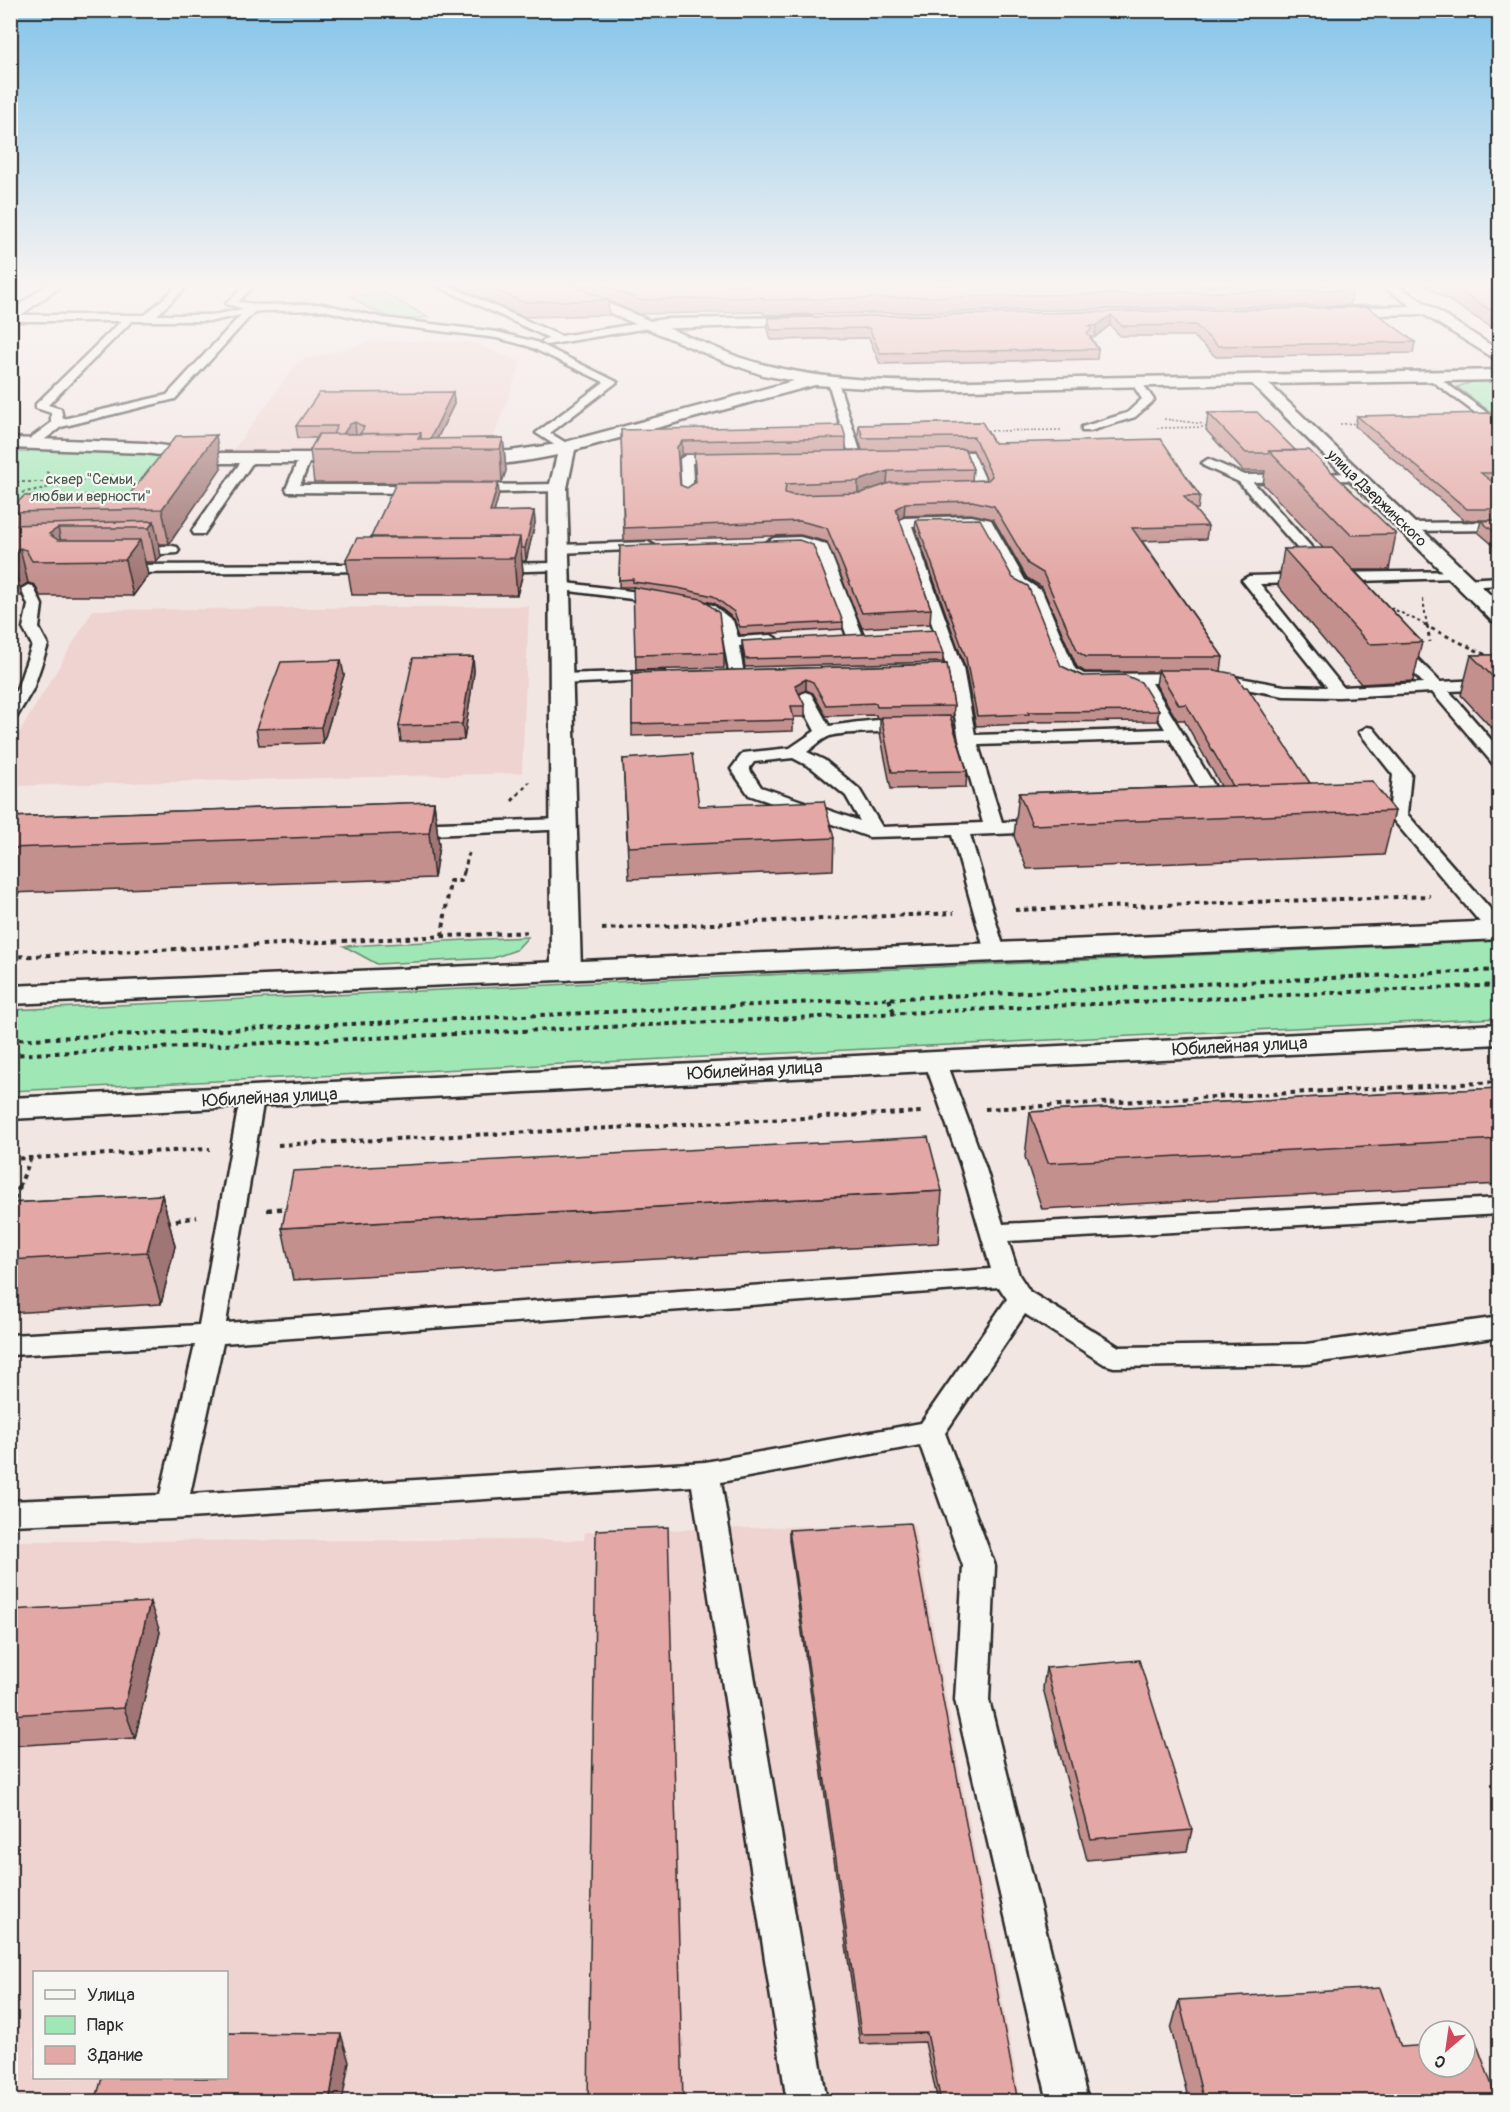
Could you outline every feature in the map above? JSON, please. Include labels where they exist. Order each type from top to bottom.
[{"type":"main road","points":[[442,458],[490,458],[567,449],[592,440],[814,384]]},
{"type":"main road","points":[[873,384],[919,386],[1051,384]]},
{"type":"main road","name":"улица Дзержинского","points":[[1260,384],[1500,616]]},
{"type":"main road","points":[[10,443],[145,448],[200,457],[305,458],[350,452],[370,458]]},
{"type":"main road","points":[[566,970],[558,488],[567,449]]},
{"type":"main road","points":[[10,995],[1498,930]]},
{"type":"main road","name":"Юбилейная улица","points":[[10,1109],[252,1098],[935,1060],[1500,1034]]},
{"type":"lane","points":[[57,424],[57,411],[40,406],[63,384]]},
{"type":"lane","points":[[32,443],[57,424],[171,397],[184,384]]},
{"type":"lane","points":[[567,449],[542,433],[610,384]]},
{"type":"lane","points":[[825,384],[856,457]]},
{"type":"lane","points":[[1086,429],[1131,415],[1148,400],[1137,384]]},
{"type":"lane","points":[[1442,384],[1500,428]]},
{"type":"lane","points":[[923,456],[969,455],[983,488],[951,489]]},
{"type":"lane","points":[[305,458],[292,489],[558,488]]},
{"type":"lane","points":[[199,531],[249,459]]},
{"type":"lane","points":[[688,495],[686,459],[731,459]]},
{"type":"lane","points":[[1208,463],[1243,479],[1347,594]]},
{"type":"lane","points":[[1243,479],[1354,476]]},
{"type":"lane","points":[[994,828],[949,668],[943,630],[904,522],[971,520],[986,523],[1019,584],[1035,591],[1068,672],[1082,679],[1212,678],[1284,691],[1340,692],[1500,684]]},
{"type":"lane","points":[[1407,527],[1500,526]]},
{"type":"lane","points":[[754,543],[800,541],[821,547],[855,635]]},
{"type":"lane","points":[[480,568],[559,568],[662,546]]},
{"type":"lane","points":[[169,569],[118,552],[172,550]]},
{"type":"lane","points":[[100,569],[396,568]]},
{"type":"lane","points":[[559,568],[708,608],[728,624],[735,674]]},
{"type":"lane","points":[[1340,692],[1249,580],[1419,575],[1500,581]]},
{"type":"lane","points":[[10,714],[25,689],[40,645],[31,628],[35,605],[28,589]]},
{"type":"lane","points":[[921,631],[943,630]]},
{"type":"lane","points":[[1388,637],[1437,688],[1500,761]]},
{"type":"lane","points":[[731,642],[787,639]]},
{"type":"lane","points":[[560,679],[677,676]]},
{"type":"lane","points":[[1128,679],[1147,687],[1205,785]]},
{"type":"lane","points":[[805,697],[824,732]]},
{"type":"lane","points":[[795,753],[824,732],[863,726],[937,725],[967,732],[1176,734]]},
{"type":"lane","points":[[1367,732],[1402,774],[1392,816],[1498,930]]},
{"type":"lane","points":[[876,833],[853,793],[818,764],[795,753],[749,757],[740,770],[755,791],[876,833],[959,828],[1065,826]]},
{"type":"lane","points":[[390,831],[564,825]]},
{"type":"lane","points":[[959,828],[995,952]]},
{"type":"lane","points":[[935,1060],[1013,1288],[1114,1358],[1306,1354],[1500,1328]]},
{"type":"lane","points":[[172,1507],[211,1334],[252,1098]]},
{"type":"lane","points":[[993,1233],[1500,1206]]},
{"type":"lane","points":[[10,1345],[1013,1288]]},
{"type":"lane","points":[[10,1513],[172,1507],[705,1474],[930,1432],[1013,1288]]},
{"type":"lane","points":[[930,1432],[978,1566],[972,1700],[1068,2102]]},
{"type":"lane","points":[[705,1474],[807,2102]]},
{"type":"path","points":[[1336,424],[1360,423]]},
{"type":"path","points":[[10,482],[68,482],[10,495]]},
{"type":"path","points":[[1419,575],[1437,688]]},
{"type":"path","points":[[1331,577],[1489,657]]},
{"type":"path","points":[[442,936],[450,881],[461,881],[466,861]]},
{"type":"path","points":[[10,957],[984,911],[1466,894]]},
{"type":"path","points":[[10,1040],[1500,970]]},
{"type":"path","points":[[10,1055],[1500,985]]},
{"type":"path","points":[[890,999],[894,1013]]},
{"type":"path","points":[[10,1159],[1500,1082]]},
{"type":"path","points":[[10,1209],[31,1158]]},
{"type":"path","points":[[163,1222],[234,1212],[293,1208]]},
{"type":"shaded area","points":[[282,384],[513,384],[488,453],[230,454]]},
{"type":"shaded area","points":[[529,606],[522,773],[11,786],[10,748],[93,610]]},
{"type":"shaded area","points":[[914,1524],[1021,2101],[11,2101],[10,1541],[584,1540],[585,1532]]},
{"type":"green space","points":[[1467,384],[1499,384],[1499,418],[1457,387]]},
{"type":"green space","name":"сквер \"Семьи, любви и верности\"","points":[[31,449],[138,451],[171,457],[124,526],[11,527],[11,452],[27,452]]},
{"type":"green space","points":[[528,937],[516,950],[493,958],[377,964],[344,946]]},
{"type":"green space","points":[[1500,941],[1499,1018],[11,1091],[11,1010]]},
{"type":"building","points":[[453,392],[430,439],[421,439],[421,433],[360,434],[364,427],[355,422],[350,424],[343,434],[333,434],[337,426],[296,426],[319,393]]},
{"type":"building","points":[[1257,412],[1296,451],[1246,453],[1208,413]]},
{"type":"building","points":[[1489,413],[1500,421],[1500,473],[1481,473],[1500,488],[1500,509],[1467,509],[1357,416]]},
{"type":"building","points":[[982,422],[994,443],[1161,439],[1200,496],[1184,496],[1208,526],[1132,528],[1223,657],[1086,657],[1078,652],[1043,573],[1028,564],[994,506],[972,501],[905,503],[896,509],[931,609],[862,613],[827,528],[800,521],[624,528],[621,430],[842,425],[846,438],[682,441],[677,447],[680,485],[687,488],[696,482],[694,453],[964,449],[973,469],[888,471],[858,481],[786,484],[785,493],[792,495],[861,493],[890,483],[988,480],[992,476],[974,437],[863,438],[859,425]]},
{"type":"building","points":[[421,433],[418,439],[503,438],[500,449],[310,450],[319,434]]},
{"type":"building","points":[[216,435],[162,509],[10,512],[24,496],[129,495],[176,436]]},
{"type":"building","points":[[1309,450],[1396,534],[1351,535],[1269,451]]},
{"type":"building","points":[[396,483],[498,483],[490,512],[534,511],[525,548],[521,548],[520,537],[371,537]]},
{"type":"building","points":[[980,519],[1013,578],[1028,586],[1061,666],[1082,676],[1125,675],[1141,682],[1159,711],[1028,712],[1029,714],[977,716],[966,658],[916,520]]},
{"type":"building","points":[[1500,520],[1500,537],[1481,521]]},
{"type":"building","points":[[154,521],[149,528],[58,528],[49,534],[58,540],[140,540],[125,560],[32,561],[26,550],[20,548],[10,553],[10,525]]},
{"type":"building","points":[[520,537],[514,558],[346,559],[357,538]]},
{"type":"building","points":[[799,540],[813,545],[843,622],[740,627],[734,612],[713,596],[678,588],[633,582],[633,579],[619,580],[620,546]]},
{"type":"building","points":[[1332,548],[1422,642],[1369,644],[1284,549]]},
{"type":"building","points":[[633,587],[702,599],[719,613],[724,653],[635,655]]},
{"type":"building","points":[[935,630],[943,654],[745,659],[742,641]]},
{"type":"building","points":[[1471,655],[1500,655],[1500,684]]},
{"type":"building","points":[[473,657],[462,724],[399,726],[413,658]]},
{"type":"building","points":[[341,660],[321,727],[256,729],[281,662]]},
{"type":"building","points":[[947,664],[954,706],[877,707],[876,703],[826,705],[813,682],[806,679],[795,685],[805,706],[791,706],[794,720],[632,724],[632,673]]},
{"type":"building","points":[[1158,670],[1214,670],[1235,674],[1244,687],[1247,687],[1310,783],[1233,786],[1186,704],[1179,705]]},
{"type":"building","points":[[950,716],[967,771],[892,772],[881,717]]},
{"type":"building","points":[[692,754],[699,806],[824,801],[834,838],[628,847],[623,759]]},
{"type":"building","points":[[1372,781],[1395,811],[1032,825],[1019,793]]},
{"type":"building","points":[[434,802],[429,833],[10,848],[10,817]]},
{"type":"building","points":[[1500,1088],[1500,1139],[1048,1163],[1030,1112]]},
{"type":"building","points":[[928,1137],[942,1191],[282,1228],[293,1171]]},
{"type":"building","points":[[162,1195],[147,1252],[10,1260],[10,1203]]},
{"type":"building","points":[[910,1523],[1018,2102],[941,2102],[927,2033],[861,2034],[789,1530]]},
{"type":"building","points":[[668,1527],[683,2102],[588,2102],[596,1530]]},
{"type":"building","points":[[150,1602],[124,1708],[10,1715],[10,1610]]},
{"type":"building","points":[[1139,1660],[1192,1830],[1091,1839],[1046,1668]]},
{"type":"building","points":[[1380,1988],[1401,2047],[1417,2046],[1417,2079],[1477,2079],[1477,2045],[1498,2102],[1204,2102],[1179,2000]]},
{"type":"building","points":[[228,2033],[341,2034],[329,2102],[95,2102],[102,2079],[228,2079]]}]
